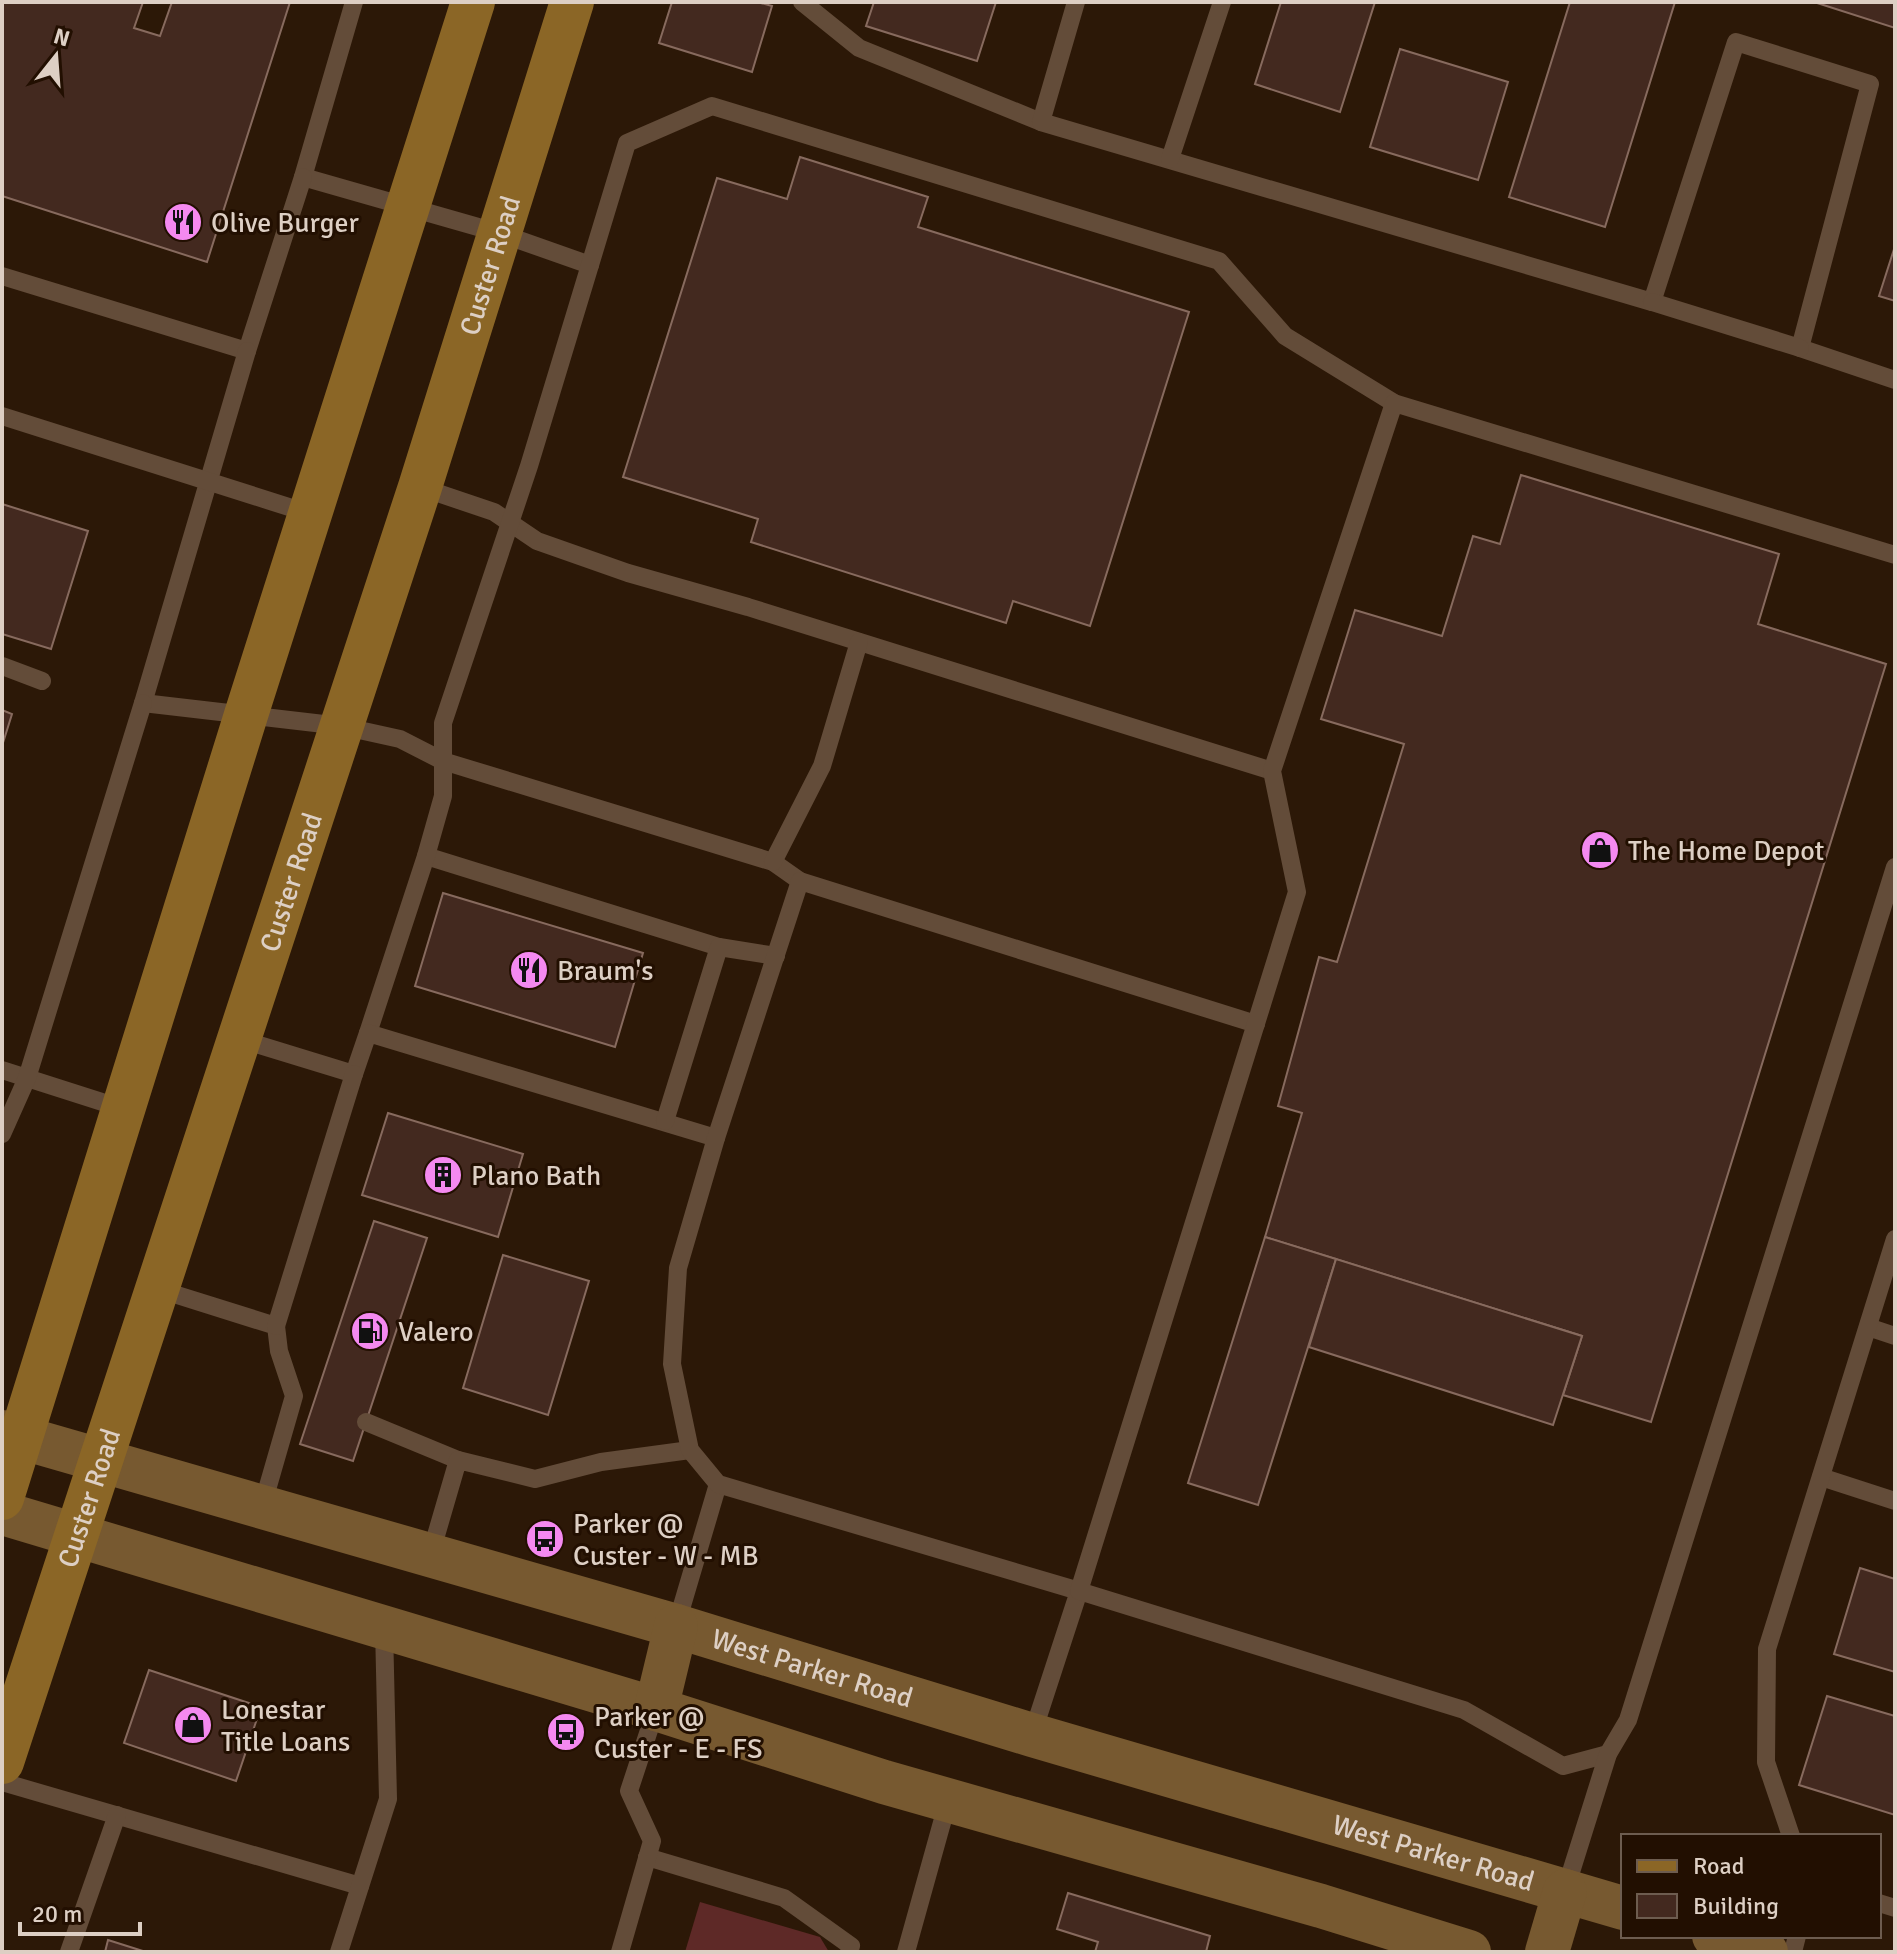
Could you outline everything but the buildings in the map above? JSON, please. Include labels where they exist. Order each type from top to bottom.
[{"type":"main road","points":[[2,1498],[11,1435],[124,1109],[473,2]]},
{"type":"main road","name":"Custer Road","points":[[2,1762],[420,487],[572,2]]},
{"type":"main road","name":"West Parker Road","points":[[11,1435],[676,1626],[1032,1735],[1621,1907]]},
{"type":"main road","points":[[2,1513],[948,1800],[1321,1906],[1469,1952]]},
{"type":"main road","points":[[656,1709],[676,1626]]},
{"type":"main road","points":[[1547,1952],[1565,1891]]},
{"type":"main road","points":[[1720,1938],[1766,1952]]},
{"type":"lane","points":[[2,1134],[27,1078],[354,2]]},
{"type":"lane","points":[[802,2],[859,48],[1041,122],[1652,302],[1895,380]]},
{"type":"lane","points":[[1041,122],[1076,2]]},
{"type":"lane","points":[[1170,159],[1222,2]]},
{"type":"lane","points":[[1652,302],[1736,42],[1751,46],[1870,84],[1800,348]]},
{"type":"lane","points":[[262,1507],[294,1396],[279,1351],[276,1326],[443,796],[443,723],[511,521],[627,143],[712,106],[1219,261],[1285,336],[1394,403],[1895,555]]},
{"type":"lane","points":[[303,177],[499,233],[590,265]]},
{"type":"lane","points":[[2,276],[247,351]]},
{"type":"lane","points":[[1032,1735],[1297,892],[1272,771],[1394,403]]},
{"type":"lane","points":[[2,416],[311,514]]},
{"type":"lane","points":[[420,487],[494,512],[537,541],[628,573],[1272,771]]},
{"type":"lane","points":[[773,862],[822,766],[859,642]]},
{"type":"lane","points":[[2,666],[42,681]]},
{"type":"lane","points":[[143,703],[341,726],[400,739],[443,761],[773,862],[800,881],[1256,1024]]},
{"type":"lane","points":[[426,856],[719,947],[776,956]]},
{"type":"lane","points":[[1565,1891],[1608,1754],[1628,1720],[1895,867]]},
{"type":"lane","points":[[800,881],[716,1138],[678,1268],[672,1364],[690,1450],[718,1484],[1464,1710],[1563,1766],[1608,1754]]},
{"type":"lane","points":[[665,1121],[719,947]]},
{"type":"lane","points":[[368,1033],[716,1138]]},
{"type":"lane","points":[[240,1039],[354,1074]]},
{"type":"lane","points":[[2,1070],[124,1109]]},
{"type":"lane","points":[[1790,1834],[1766,1762],[1767,1649],[1895,1239]]},
{"type":"lane","points":[[158,1289],[276,1326]]},
{"type":"lane","points":[[1868,1327],[1895,1336]]},
{"type":"lane","points":[[294,1396],[313,1403]]},
{"type":"lane","points":[[366,1422],[458,1460],[535,1479],[601,1462],[690,1450]]},
{"type":"lane","points":[[430,1556],[458,1460]]},
{"type":"lane","points":[[1821,1477],[1895,1501]]},
{"type":"lane","points":[[676,1626],[718,1484]]},
{"type":"lane","points":[[339,1952],[388,1799],[384,1628]]},
{"type":"lane","points":[[620,1952],[652,1841],[629,1791],[656,1709]]},
{"type":"lane","points":[[2,1782],[360,1886]]},
{"type":"lane","points":[[906,1952],[948,1800]]},
{"type":"lane","points":[[69,1952],[117,1815]]},
{"type":"lane","points":[[647,1857],[784,1898],[851,1946],[849,1952]]},
{"type":"shaded area","points":[[700,1902],[820,1937],[829,1952],[685,1952]]},
{"type":"place","name":"Olive Burger","points":[[183,222]]},
{"type":"place","name":"The Home Depot","points":[[1600,850]]},
{"type":"place","name":"Braum's","points":[[529,970]]},
{"type":"place","name":"Plano Bath","points":[[443,1175]]},
{"type":"place","name":"Valero","points":[[370,1331]]},
{"type":"place","name":"Parker @ Custer - W - MB","points":[[545,1539]]},
{"type":"place","name":"Lonestar Title Loans","points":[[193,1725]]},
{"type":"place","name":"Parker @ Custer - E - FS","points":[[566,1732]]}]
